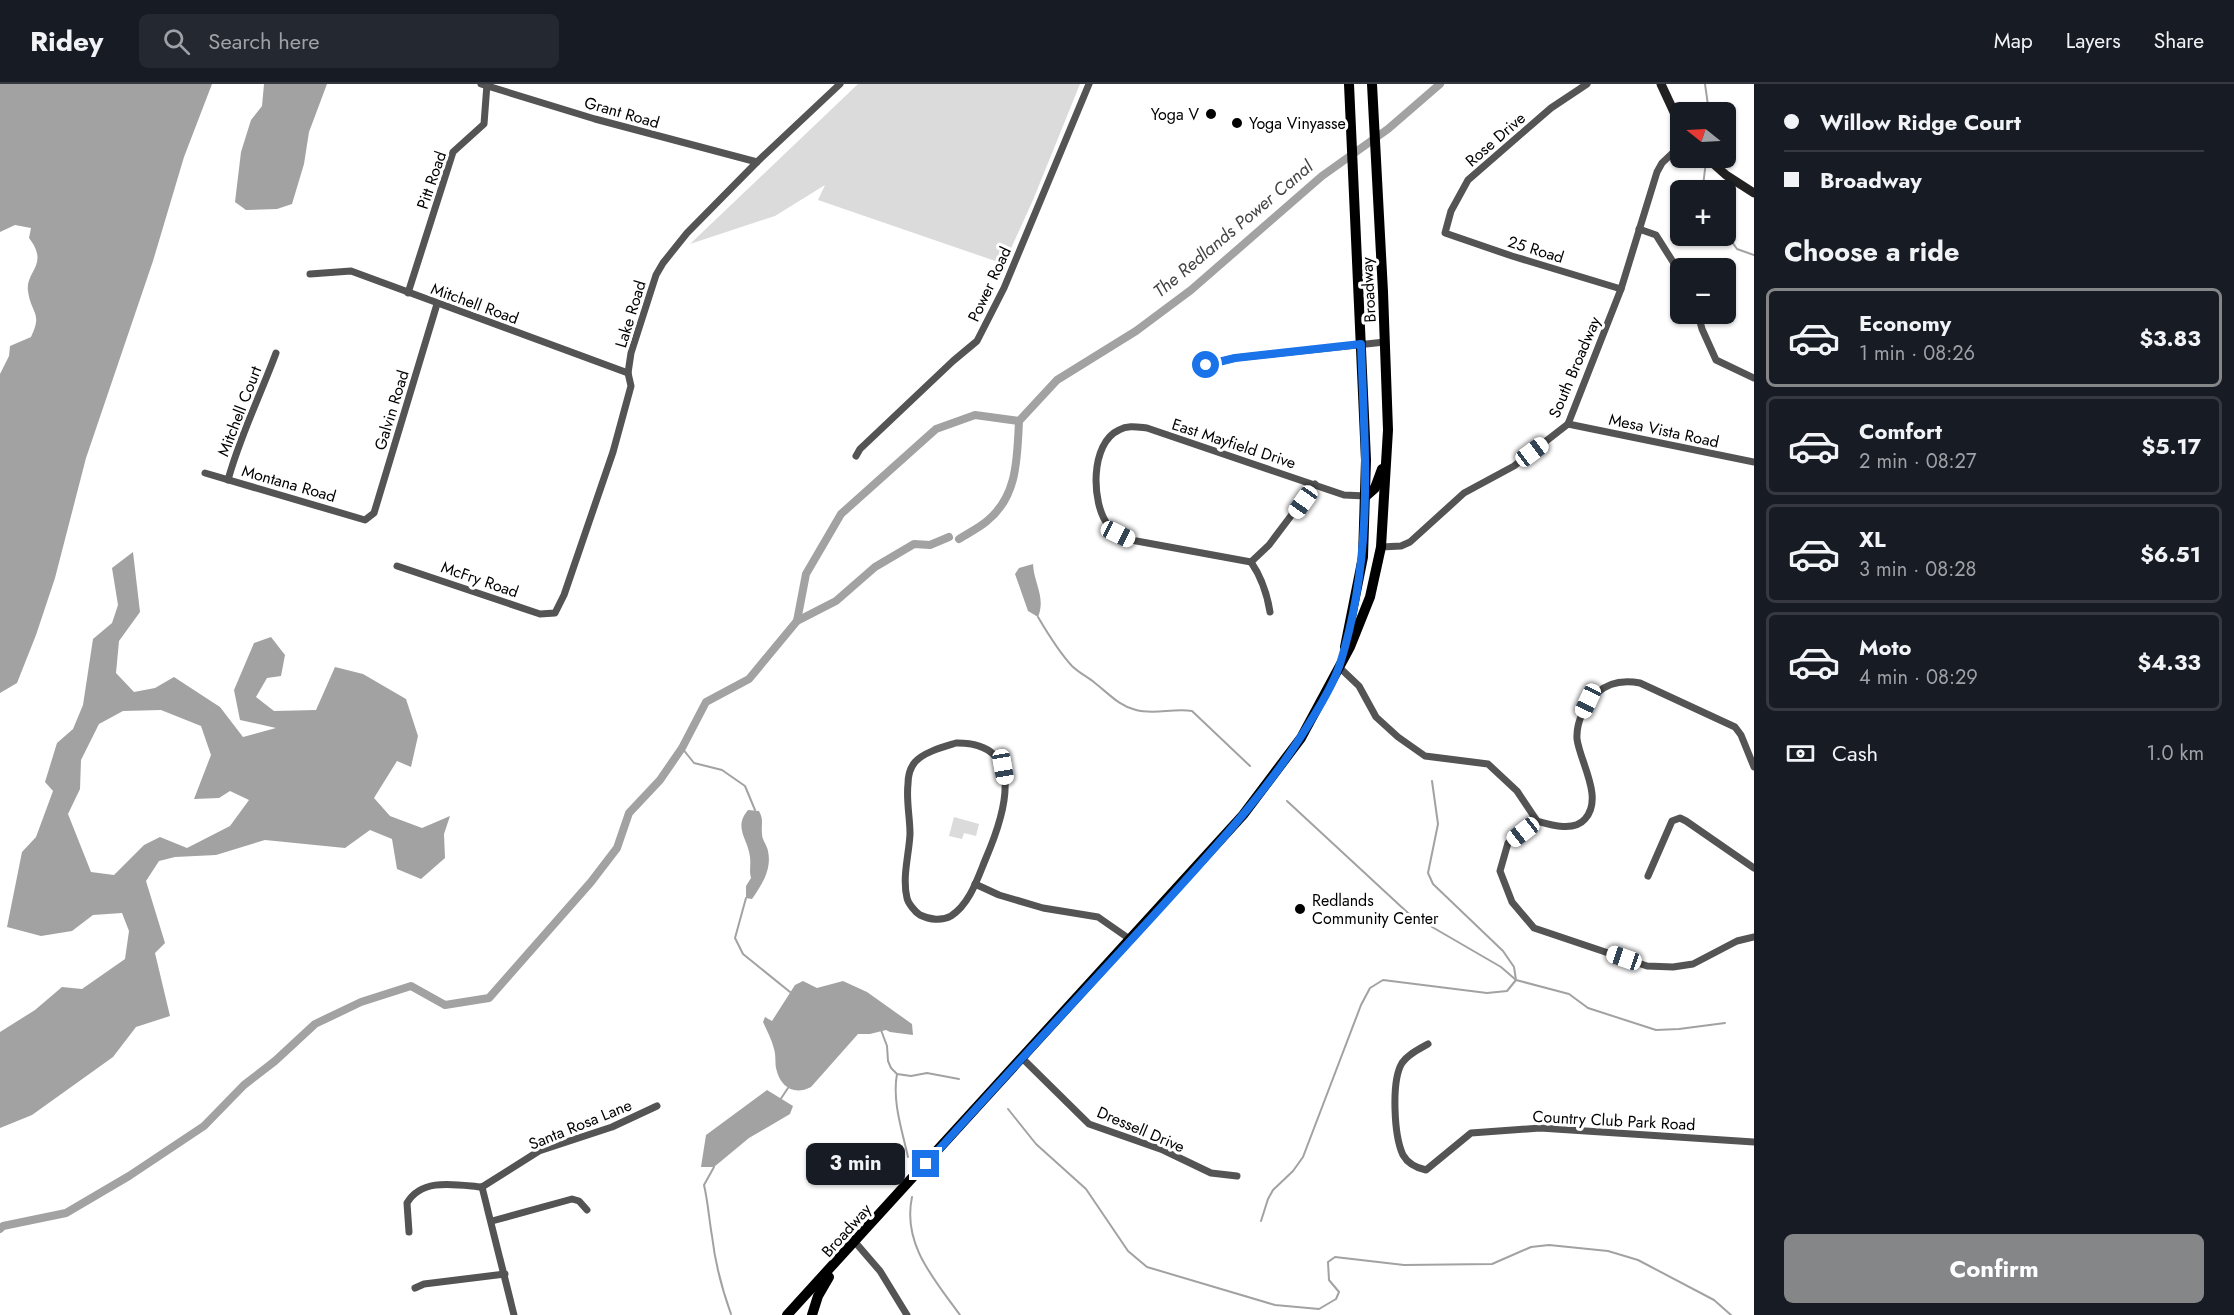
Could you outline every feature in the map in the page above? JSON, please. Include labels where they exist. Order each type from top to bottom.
[{"type":"main road","name":"Broadway","points":[[1339,668],[1359,583],[1363,557],[1366,496],[1349,84]]},
{"type":"main road","name":"Broadway","points":[[787,1315],[1227,832],[1274,776],[1304,732],[1339,668],[1364,615],[1381,547],[1386,487],[1388,417],[1372,84]]},
{"type":"main road","points":[[1661,84],[1670,103]]},
{"type":"main road","points":[[1717,168],[1754,193]]},
{"type":"main road","points":[[1366,496],[1375,488],[1381,474],[1388,417]]},
{"type":"main road","points":[[812,1315],[818,1296],[842,1256]]},
{"type":"street","name":"Lake Road","points":[[555,613],[564,595],[613,452],[631,386],[628,373],[631,353],[656,275],[687,233],[757,162],[840,84]]},
{"type":"street","name":"Power Road","points":[[856,456],[860,448],[977,341],[1005,284],[1089,84]]},
{"type":"street","name":"Rose Drive","points":[[1444,232],[1451,211],[1468,180],[1551,108],[1587,84]]},
{"type":"street","name":"Grant Road","points":[[485,85],[605,122],[757,162]]},
{"type":"street","name":"Pitt Road","points":[[408,293],[453,152],[484,124],[485,85]]},
{"type":"street","name":"South Broadway","points":[[1381,547],[1401,546],[1410,542],[1464,493],[1514,466],[1568,424],[1621,289],[1657,172],[1670,155]]},
{"type":"street","points":[[1639,229],[1656,235],[1671,258]]},
{"type":"street","name":"25 Road","points":[[1444,232],[1512,256],[1621,289]]},
{"type":"street","name":"Mitchell Road","points":[[310,274],[351,271],[628,373]]},
{"type":"street","name":"Galvin Road","points":[[365,520],[374,513],[437,304]]},
{"type":"street","points":[[1701,324],[1716,360],[1754,378]]},
{"type":"street","points":[[1206,365],[1235,358],[1385,342]]},
{"type":"street","name":"Mitchell Court","points":[[228,480],[239,441],[276,353]]},
{"type":"street","name":"Mesa Vista Road","points":[[1568,424],[1754,462]]},
{"type":"street","name":"East Mayfield Drive","points":[[1251,562],[1131,540],[1118,534],[1108,525],[1102,515],[1097,494],[1096,467],[1102,448],[1109,436],[1132,426],[1147,428],[1344,495],[1366,496]]},
{"type":"street","name":"Montana Road","points":[[205,473],[365,520]]},
{"type":"street","points":[[1270,612],[1267,592],[1251,562],[1276,536],[1315,484]]},
{"type":"street","name":"McFry Road","points":[[397,566],[540,614],[555,613]]},
{"type":"street","points":[[1339,668],[1359,686],[1376,717],[1398,737],[1425,756],[1488,764],[1516,791],[1537,821],[1559,827],[1582,822],[1591,811],[1592,794],[1577,738],[1578,727],[1588,701],[1601,689],[1612,684],[1630,681],[1640,683],[1735,728],[1741,735],[1754,767]]},
{"type":"street","points":[[956,743],[975,745],[991,752],[1003,767],[1006,786],[999,827],[975,884],[962,907],[950,917],[938,920],[918,914],[907,900],[905,885],[910,832],[909,774],[915,762],[929,753],[956,743]]},
{"type":"street","points":[[1648,876],[1672,821],[1680,818],[1754,868]]},
{"type":"street","points":[[1537,821],[1508,843],[1500,871],[1512,902],[1534,928],[1647,966],[1673,967],[1693,964],[1737,941],[1754,937]]},
{"type":"street","points":[[975,884],[999,896],[1042,908],[1098,917],[1131,940]]},
{"type":"street","name":"Country Club Park Road","points":[[1428,1044],[1411,1054],[1402,1063],[1395,1083],[1398,1131],[1404,1156],[1415,1168],[1426,1170],[1470,1133],[1540,1128],[1754,1142]]},
{"type":"street","name":"Dressell Drive","points":[[1022,1058],[1089,1124],[1163,1149],[1211,1173],[1237,1176]]},
{"type":"street","name":"Santa Rosa Lane","points":[[482,1187],[539,1151],[612,1127],[657,1106]]},
{"type":"street","points":[[409,1232],[407,1203],[419,1190],[442,1184],[482,1187],[514,1315]]},
{"type":"street","points":[[492,1221],[572,1199],[579,1201],[587,1210]]},
{"type":"street","points":[[855,1242],[880,1271],[907,1315]]},
{"type":"street","points":[[415,1288],[423,1284],[504,1274]]},
{"type":"shaded area","points":[[0,84],[212,84],[184,157],[153,261],[86,458],[55,578],[36,635],[17,683],[0,693],[0,374],[9,356],[10,346],[31,337],[34,329],[36,318],[29,299],[28,284],[37,255],[29,238],[31,228],[15,225],[0,232]]},
{"type":"shaded area","points":[[264,84],[327,84],[309,132],[304,164],[292,204],[277,209],[246,210],[235,202],[241,152],[251,120],[262,106]]},
{"type":"shaded area","points":[[858,84],[1080,84],[1033,200],[1004,264],[818,200],[825,185],[775,216],[690,244]]},
{"type":"shaded area","points":[[133,552],[140,612],[119,641],[116,673],[134,692],[155,688],[174,677],[220,707],[243,737],[276,728],[240,720],[234,690],[254,643],[271,637],[285,655],[281,676],[267,678],[256,697],[274,711],[316,710],[335,667],[363,674],[406,699],[418,736],[411,767],[397,761],[374,798],[390,816],[422,828],[450,816],[444,834],[445,858],[421,879],[397,869],[392,839],[370,830],[345,848],[265,840],[216,855],[175,857],[159,861],[146,881],[165,943],[155,953],[170,1016],[136,1027],[113,1057],[32,1115],[0,1128],[0,1032],[35,1010],[62,987],[82,989],[125,959],[129,931],[122,913],[93,915],[72,931],[41,936],[7,927],[22,852],[36,837],[53,791],[45,782],[57,743],[73,729],[83,705],[93,639],[112,623],[118,605],[112,568]],"holes":[[[161,710],[201,726],[211,755],[194,799],[219,798],[230,791],[249,800],[230,826],[187,848],[160,837],[144,845],[114,875],[91,872],[68,814],[80,789],[81,760],[99,724],[123,711]]]},
{"type":"shaded area","points":[[1033,564],[1041,603],[1038,617],[1028,611],[1015,574],[1019,568]]},
{"type":"shaded area","points":[[748,810],[759,811],[761,814],[762,836],[769,858],[765,876],[752,899],[746,898],[746,886],[751,878],[750,860],[742,828],[744,816]]},
{"type":"shaded area","points":[[954,817],[979,824],[976,836],[964,833],[962,839],[949,836]]},
{"type":"shaded area","points":[[803,981],[817,988],[843,981],[867,992],[912,1024],[913,1035],[886,1030],[858,1034],[811,1087],[805,1090],[789,1088],[784,1085],[778,1075],[773,1046],[763,1022],[765,1017],[772,1021],[795,985]]},
{"type":"shaded area","points":[[767,1090],[793,1106],[790,1114],[749,1138],[714,1167],[701,1167],[706,1135]]},
{"type":"waterway","name":"The Redlands Power Canal","points":[[959,539],[987,521],[1005,500],[1014,476],[1019,421],[1057,380],[1136,331],[1191,290],[1322,176],[1388,129],[1440,84]]},
{"type":"waterway","points":[[1705,84],[1708,102]]},
{"type":"waterway","points":[[1704,180],[1705,168]]},
{"type":"waterway","points":[[1735,246],[1737,249],[1754,255]]},
{"type":"waterway","name":"The Redlands Power Canal","points":[[0,1229],[3,1226],[66,1213],[129,1176],[204,1126],[244,1085],[275,1061],[315,1024],[361,1002],[411,986],[445,1005],[489,998],[591,882],[617,848],[629,813],[660,780],[682,748],[706,702],[749,679],[797,621],[806,574],[841,514],[936,429],[975,415],[1019,421]]},
{"type":"waterway","name":"The Redlands Power Canal","points":[[797,621],[836,601],[875,567],[914,544],[930,545],[949,537]]},
{"type":"waterway","points":[[1038,617],[1058,649],[1072,666],[1119,702],[1143,711],[1192,711],[1250,766]]},
{"type":"waterway","points":[[682,748],[694,763],[722,770],[745,786],[755,810]]},
{"type":"waterway","points":[[1261,1221],[1273,1190],[1293,1171],[1303,1157],[1361,1005],[1370,988],[1383,980],[1487,993],[1507,991],[1516,980],[1514,967],[1503,951],[1433,884],[1428,873],[1438,824],[1432,781]]},
{"type":"waterway","points":[[1287,801],[1408,913],[1501,967],[1516,980],[1569,994],[1588,1008],[1656,1030],[1725,1023]]},
{"type":"waterway","points":[[746,898],[735,938],[743,954],[790,992]]},
{"type":"waterway","points":[[881,1030],[887,1046],[888,1061],[897,1074],[911,1076],[927,1073],[959,1079]]},
{"type":"waterway","points":[[897,1074],[897,1105],[908,1157]]},
{"type":"waterway","points":[[780,1100],[788,1088]]},
{"type":"waterway","points":[[1008,1109],[1036,1144],[1086,1189],[1128,1251],[1147,1267],[1275,1305],[1319,1309],[1336,1299],[1339,1292],[1329,1280],[1328,1262],[1335,1257],[1404,1265],[1492,1264],[1531,1247],[1549,1245],[1608,1251],[1638,1260],[1714,1300],[1731,1315]]},
{"type":"waterway","points":[[714,1167],[704,1185],[717,1266],[731,1314]]},
{"type":"waterway","points":[[912,1197],[910,1214],[912,1230],[922,1260],[960,1315]]},
{"type":"place","name":"Yoga V","points":[[1211,114]]},
{"type":"place","name":"Yoga Vinyasse","points":[[1237,123]]},
{"type":"place","name":"Redlands Community Center","points":[[1300,909]]},
{"type":"route","points":[[926,1164],[1243,815],[1293,750],[1339,668],[1355,603],[1363,557],[1366,460],[1361,344],[1301,349],[1235,358],[1206,365]]}]
